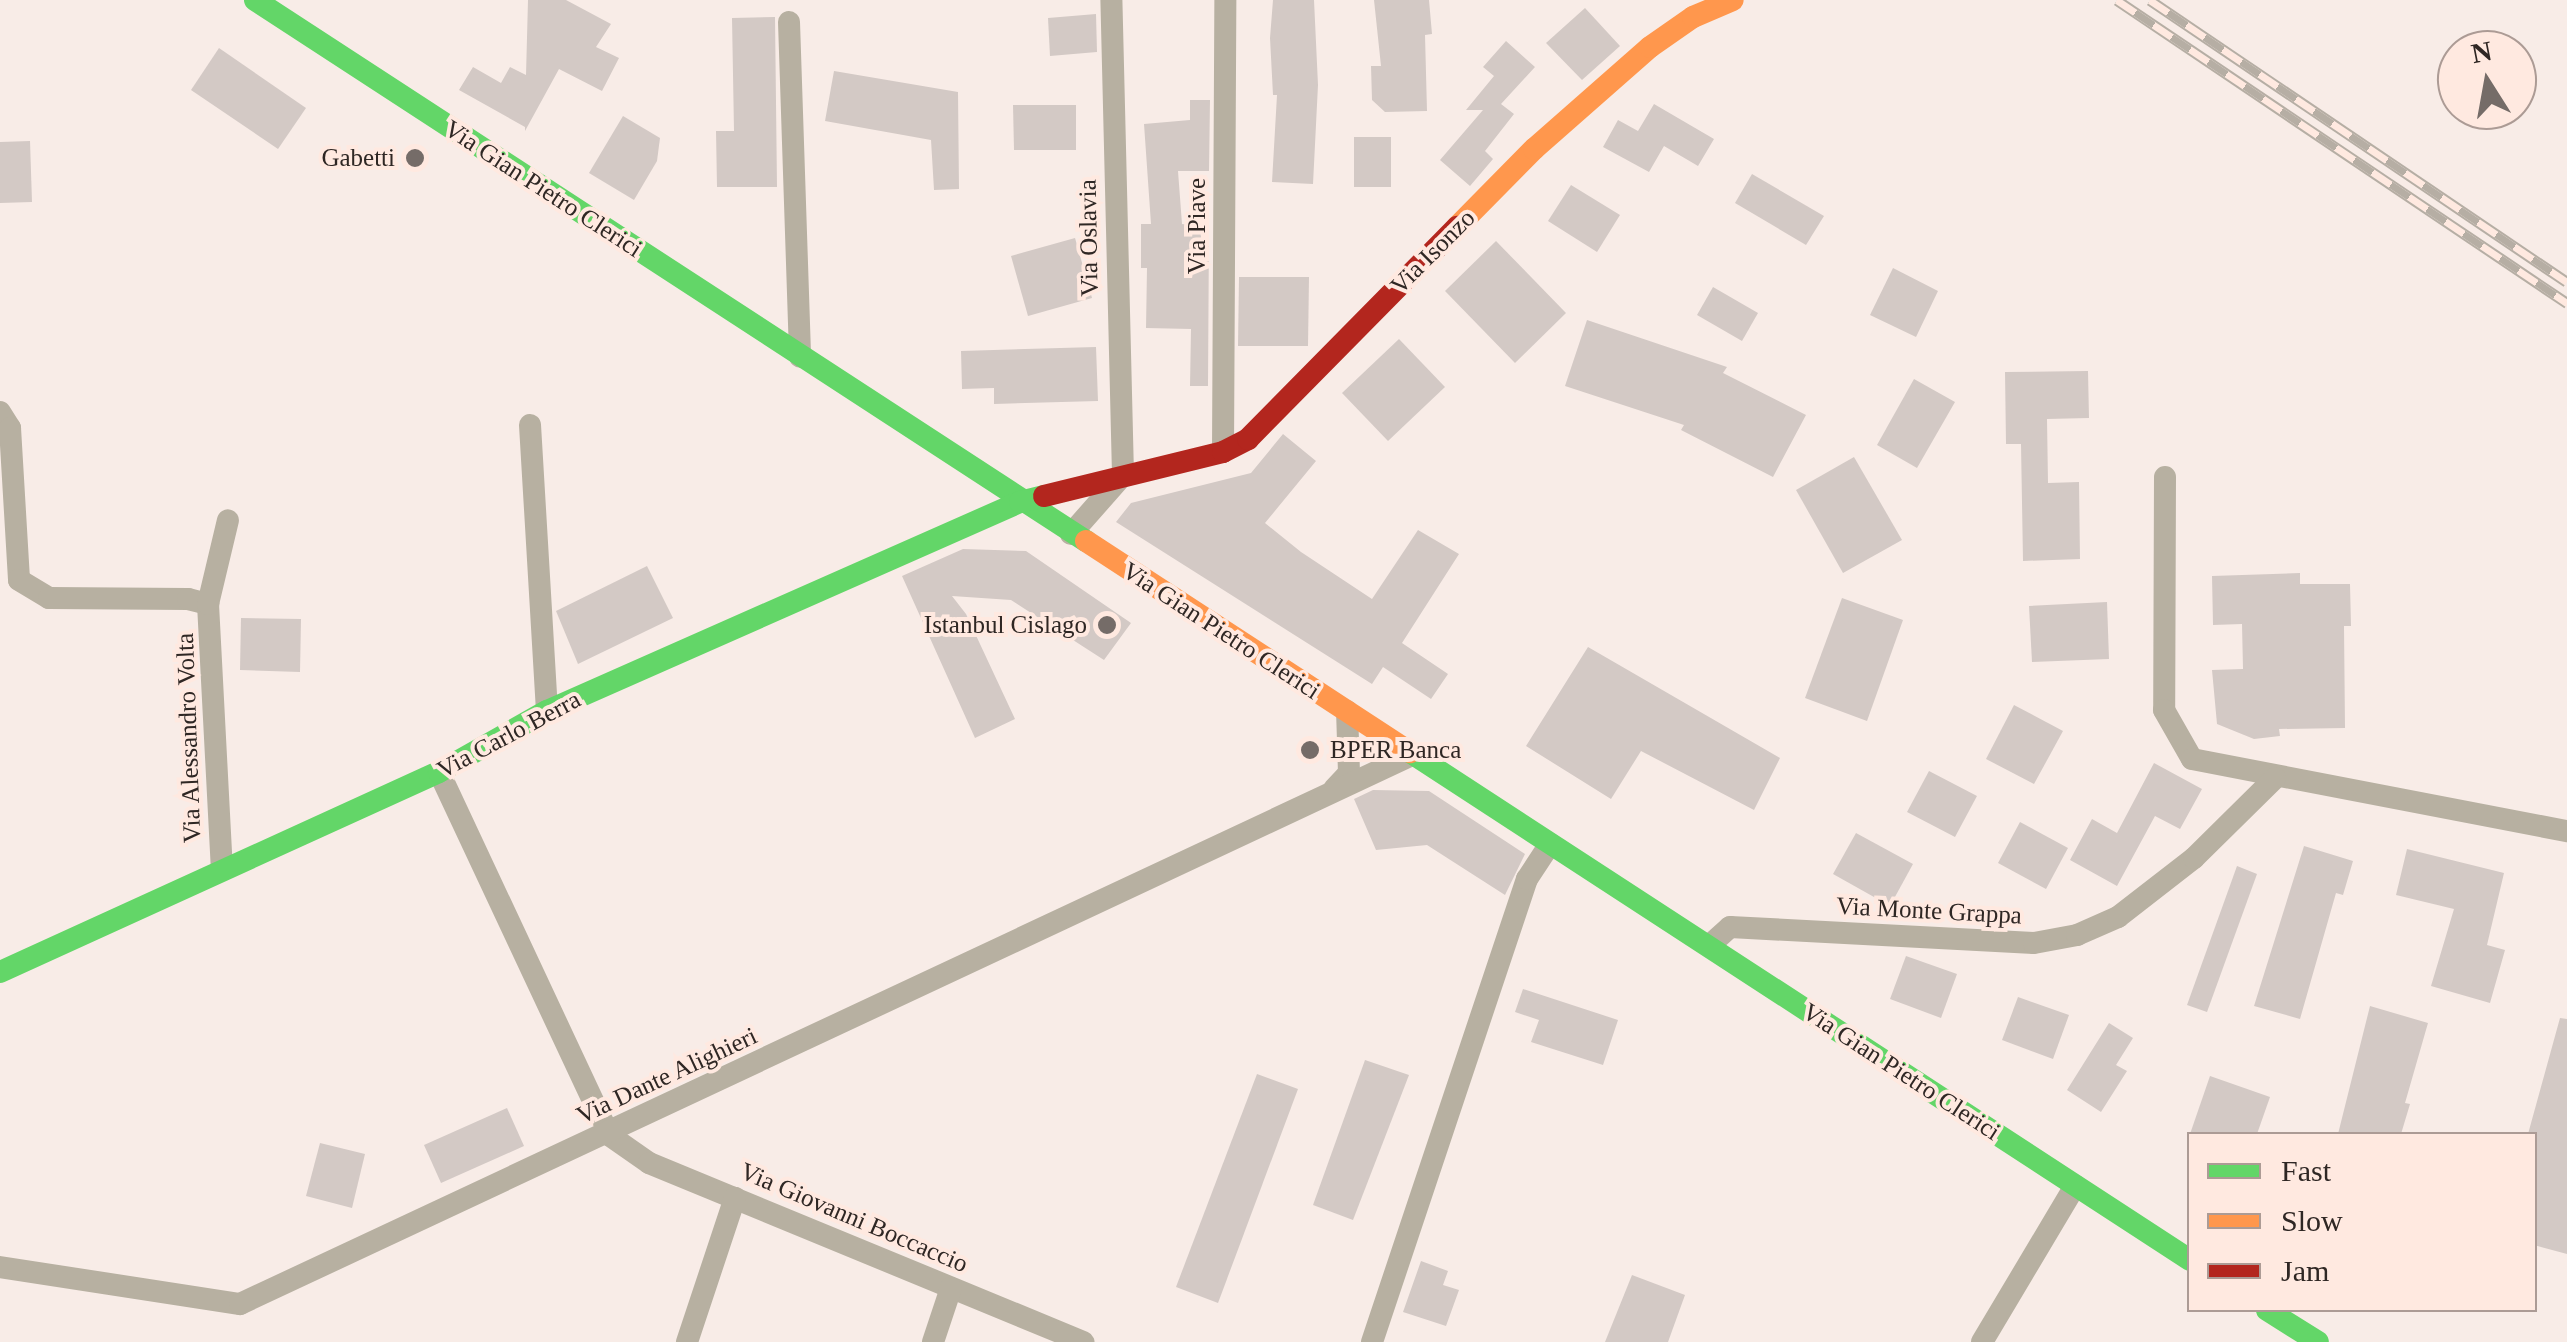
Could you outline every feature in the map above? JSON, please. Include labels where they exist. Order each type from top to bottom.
[{"type":"main road","name":"Via Gian Pietro Clerici","points":[[254,0],[2187,1258]]},
{"type":"main road","name":"Via Isonzo","points":[[1020,502],[1223,452],[1248,439],[1534,150],[1650,48],[1693,18],[1733,0]]},
{"type":"main road","name":"Via Carlo Berra","points":[[0,972],[439,772],[547,711],[1020,502]]},
{"type":"main road","points":[[2270,1312],[2318,1342]]},
{"type":"street","name":"Via Oslavia","points":[[1111,0],[1123,476]]},
{"type":"street","name":"Via Piave","points":[[1223,452],[1225,0]]},
{"type":"street","points":[[789,22],[800,357]]},
{"type":"street","name":"Via Alessandro Volta","points":[[0,412],[10,428],[19,580],[48,598],[188,599],[208,604]]},
{"type":"street","points":[[530,425],[547,711]]},
{"type":"street","points":[[1072,534],[1123,476]]},
{"type":"street","points":[[2165,477],[2164,710],[2192,758],[2276,778],[2567,831]]},
{"type":"street","name":"Via Alessandro Volta","points":[[222,869],[208,604],[228,520]]},
{"type":"street","points":[[1334,789],[1350,773],[1347,712]]},
{"type":"street","name":"Via Dante Alighieri","points":[[0,1267],[240,1304],[609,1135],[1412,755]]},
{"type":"street","points":[[439,772],[609,1135]]},
{"type":"street","name":"Via Monte Grappa","points":[[1710,945],[1730,927],[2034,943],[2077,935],[2118,917],[2194,858],[2276,778]]},
{"type":"street","points":[[1372,1342],[1527,879],[1550,844]]},
{"type":"street","name":"Via Giovanni Boccaccio","points":[[609,1135],[649,1163],[1084,1342]]},
{"type":"street","points":[[1982,1342],[2075,1186]]},
{"type":"street","points":[[686,1342],[735,1198]]},
{"type":"street","points":[[933,1342],[951,1288]]},
{"type":"building","points":[[528,0],[566,0],[611,24],[596,47],[619,58],[602,91],[559,69],[525,131],[525,127],[459,90],[473,67],[501,83],[510,67],[526,75]]},
{"type":"building","points":[[1273,0],[1314,0],[1318,85],[1313,184],[1272,182],[1277,95],[1273,95],[1270,38]]},
{"type":"building","points":[[1374,0],[1429,0],[1432,34],[1425,35],[1427,111],[1385,112],[1372,100],[1371,66],[1381,66]]},
{"type":"building","points":[[1585,8],[1620,46],[1582,80],[1546,43]]},
{"type":"building","points":[[1096,14],[1097,52],[1050,56],[1048,18]]},
{"type":"building","points":[[775,17],[777,187],[717,187],[716,131],[734,131],[732,18]]},
{"type":"building","points":[[1506,41],[1535,67],[1501,104],[1514,114],[1485,151],[1493,159],[1470,186],[1440,160],[1483,110],[1466,110],[1494,76],[1483,67]]},
{"type":"building","points":[[219,48],[306,108],[278,149],[191,90]]},
{"type":"building","points":[[834,71],[958,92],[959,189],[934,190],[931,140],[825,121]]},
{"type":"building","points":[[1190,100],[1210,100],[1209,171],[1178,171],[1182,224],[1209,228],[1208,386],[1190,386],[1191,329],[1146,328],[1147,268],[1141,268],[1141,224],[1151,224],[1144,124],[1190,120]]},
{"type":"building","points":[[1654,104],[1714,139],[1698,166],[1664,146],[1649,172],[1603,147],[1618,120],[1638,131]]},
{"type":"building","points":[[1013,105],[1076,105],[1076,150],[1014,150]]},
{"type":"building","points":[[623,116],[660,138],[657,161],[634,200],[589,173]]},
{"type":"building","points":[[1354,137],[1391,137],[1391,187],[1354,187]]},
{"type":"building","points":[[30,141],[32,202],[0,203],[0,142]]},
{"type":"building","points":[[1752,174],[1824,216],[1806,245],[1735,203]]},
{"type":"building","points":[[1571,185],[1620,215],[1597,252],[1548,221]]},
{"type":"building","points":[[1075,238],[1092,298],[1028,316],[1011,256]]},
{"type":"building","points":[[1496,241],[1566,313],[1515,363],[1445,291]]},
{"type":"building","points":[[1893,268],[1938,291],[1916,337],[1870,315]]},
{"type":"building","points":[[1239,277],[1309,277],[1308,346],[1238,346]]},
{"type":"building","points":[[1713,287],[1758,313],[1742,341],[1697,315]]},
{"type":"building","points":[[1587,320],[1727,367],[1723,373],[1806,415],[1773,477],[1681,430],[1684,425],[1565,386]]},
{"type":"building","points":[[1399,339],[1445,387],[1388,441],[1342,393]]},
{"type":"building","points":[[1096,347],[1098,401],[994,404],[994,388],[962,389],[961,351]]},
{"type":"building","points":[[2088,371],[2089,418],[2047,419],[2048,483],[2079,482],[2080,559],[2023,561],[2021,444],[2006,444],[2005,372]]},
{"type":"building","points":[[1914,379],[1955,402],[1917,468],[1877,445]]},
{"type":"building","points":[[1283,434],[1316,461],[1265,523],[1301,552],[1372,599],[1418,530],[1459,554],[1402,643],[1448,674],[1431,699],[1383,667],[1372,684],[1116,522],[1131,503],[1251,473]]},
{"type":"building","points":[[1854,457],[1902,540],[1843,573],[1796,490]]},
{"type":"building","points":[[963,549],[1026,551],[1131,623],[1104,660],[1011,600],[952,596],[966,614],[1015,719],[975,738],[902,576]]},
{"type":"building","points":[[647,566],[673,618],[578,664],[556,611]]},
{"type":"building","points":[[2300,573],[2300,584],[2350,584],[2351,626],[2344,626],[2345,728],[2279,729],[2280,736],[2254,739],[2217,724],[2212,670],[2243,669],[2242,624],[2213,625],[2212,576]]},
{"type":"building","points":[[1842,598],[1903,620],[1867,721],[1805,698]]},
{"type":"building","points":[[2107,602],[2109,659],[2032,662],[2029,606]]},
{"type":"building","points":[[241,618],[301,619],[300,672],[240,670]]},
{"type":"building","points":[[1588,647],[1780,758],[1754,810],[1641,751],[1611,799],[1526,746]]},
{"type":"building","points":[[2014,705],[2063,731],[2034,784],[1986,759]]},
{"type":"building","points":[[2154,763],[2202,789],[2180,829],[2155,816],[2117,886],[2070,860],[2092,819],[2117,833]]},
{"type":"building","points":[[1929,771],[1977,796],[1955,837],[1907,812]]},
{"type":"building","points":[[1373,790],[1429,791],[1525,854],[1505,895],[1427,845],[1376,850],[1354,799]]},
{"type":"building","points":[[2020,822],[2068,848],[2046,889],[1998,863]]},
{"type":"building","points":[[1856,833],[1913,864],[1890,906],[1833,874]]},
{"type":"building","points":[[2304,846],[2353,861],[2343,895],[2336,893],[2300,1019],[2254,1006]]},
{"type":"building","points":[[2407,849],[2504,873],[2487,945],[2505,950],[2490,1003],[2431,986],[2454,909],[2396,895]]},
{"type":"building","points":[[2237,866],[2257,874],[2207,1012],[2187,1005]]},
{"type":"building","points":[[1906,956],[1957,974],[1941,1018],[1890,999]]},
{"type":"building","points":[[1523,989],[1618,1020],[1603,1065],[1531,1042],[1539,1020],[1515,1012]]},
{"type":"building","points":[[2018,997],[2069,1015],[2053,1059],[2002,1040]]},
{"type":"building","points":[[2370,1006],[2428,1023],[2405,1103],[2410,1104],[2402,1132],[2338,1132]]},
{"type":"building","points":[[2560,1018],[2567,1019],[2567,1254],[2537,1246],[2537,1132],[2529,1132]]},
{"type":"building","points":[[2109,1023],[2133,1038],[2116,1065],[2127,1071],[2101,1112],[2067,1090]]},
{"type":"building","points":[[1365,1060],[1409,1075],[1353,1220],[1313,1205]]},
{"type":"building","points":[[1257,1074],[1298,1089],[1218,1303],[1176,1287]]},
{"type":"building","points":[[2210,1076],[2270,1097],[2258,1132],[2191,1132]]},
{"type":"building","points":[[507,1108],[524,1146],[441,1183],[424,1145]]},
{"type":"building","points":[[320,1143],[365,1154],[352,1208],[306,1196]]},
{"type":"building","points":[[1421,1261],[1448,1271],[1443,1285],[1459,1290],[1446,1326],[1403,1312]]},
{"type":"building","points":[[1632,1275],[1685,1295],[1668,1342],[1605,1342]]},
{"type":"railway","points":[[2117,0],[2567,303]]},
{"type":"railway","points":[[2150,0],[2567,282]]},
{"type":"traffic: fast","points":[[255,0],[1086,541]]},
{"type":"traffic: fast","points":[[0,972],[439,772],[547,711],[1020,502],[1044,496]]},
{"type":"traffic: fast","points":[[1410,752],[2187,1258]]},
{"type":"traffic: fast","points":[[2270,1312],[2318,1342]]},
{"type":"traffic: slow","points":[[1457,227],[1534,149],[1650,47],[1693,17],[1733,0]]},
{"type":"traffic: slow","points":[[1086,541],[1410,752]]},
{"type":"traffic: jam","points":[[1044,496],[1223,452],[1248,439],[1457,227]]},
{"type":"place","name":"Gabetti","points":[[415,158]]},
{"type":"place","name":"Istanbul Cislago","points":[[1107,625]]},
{"type":"place","name":"BPER Banca","points":[[1310,750]]}]
